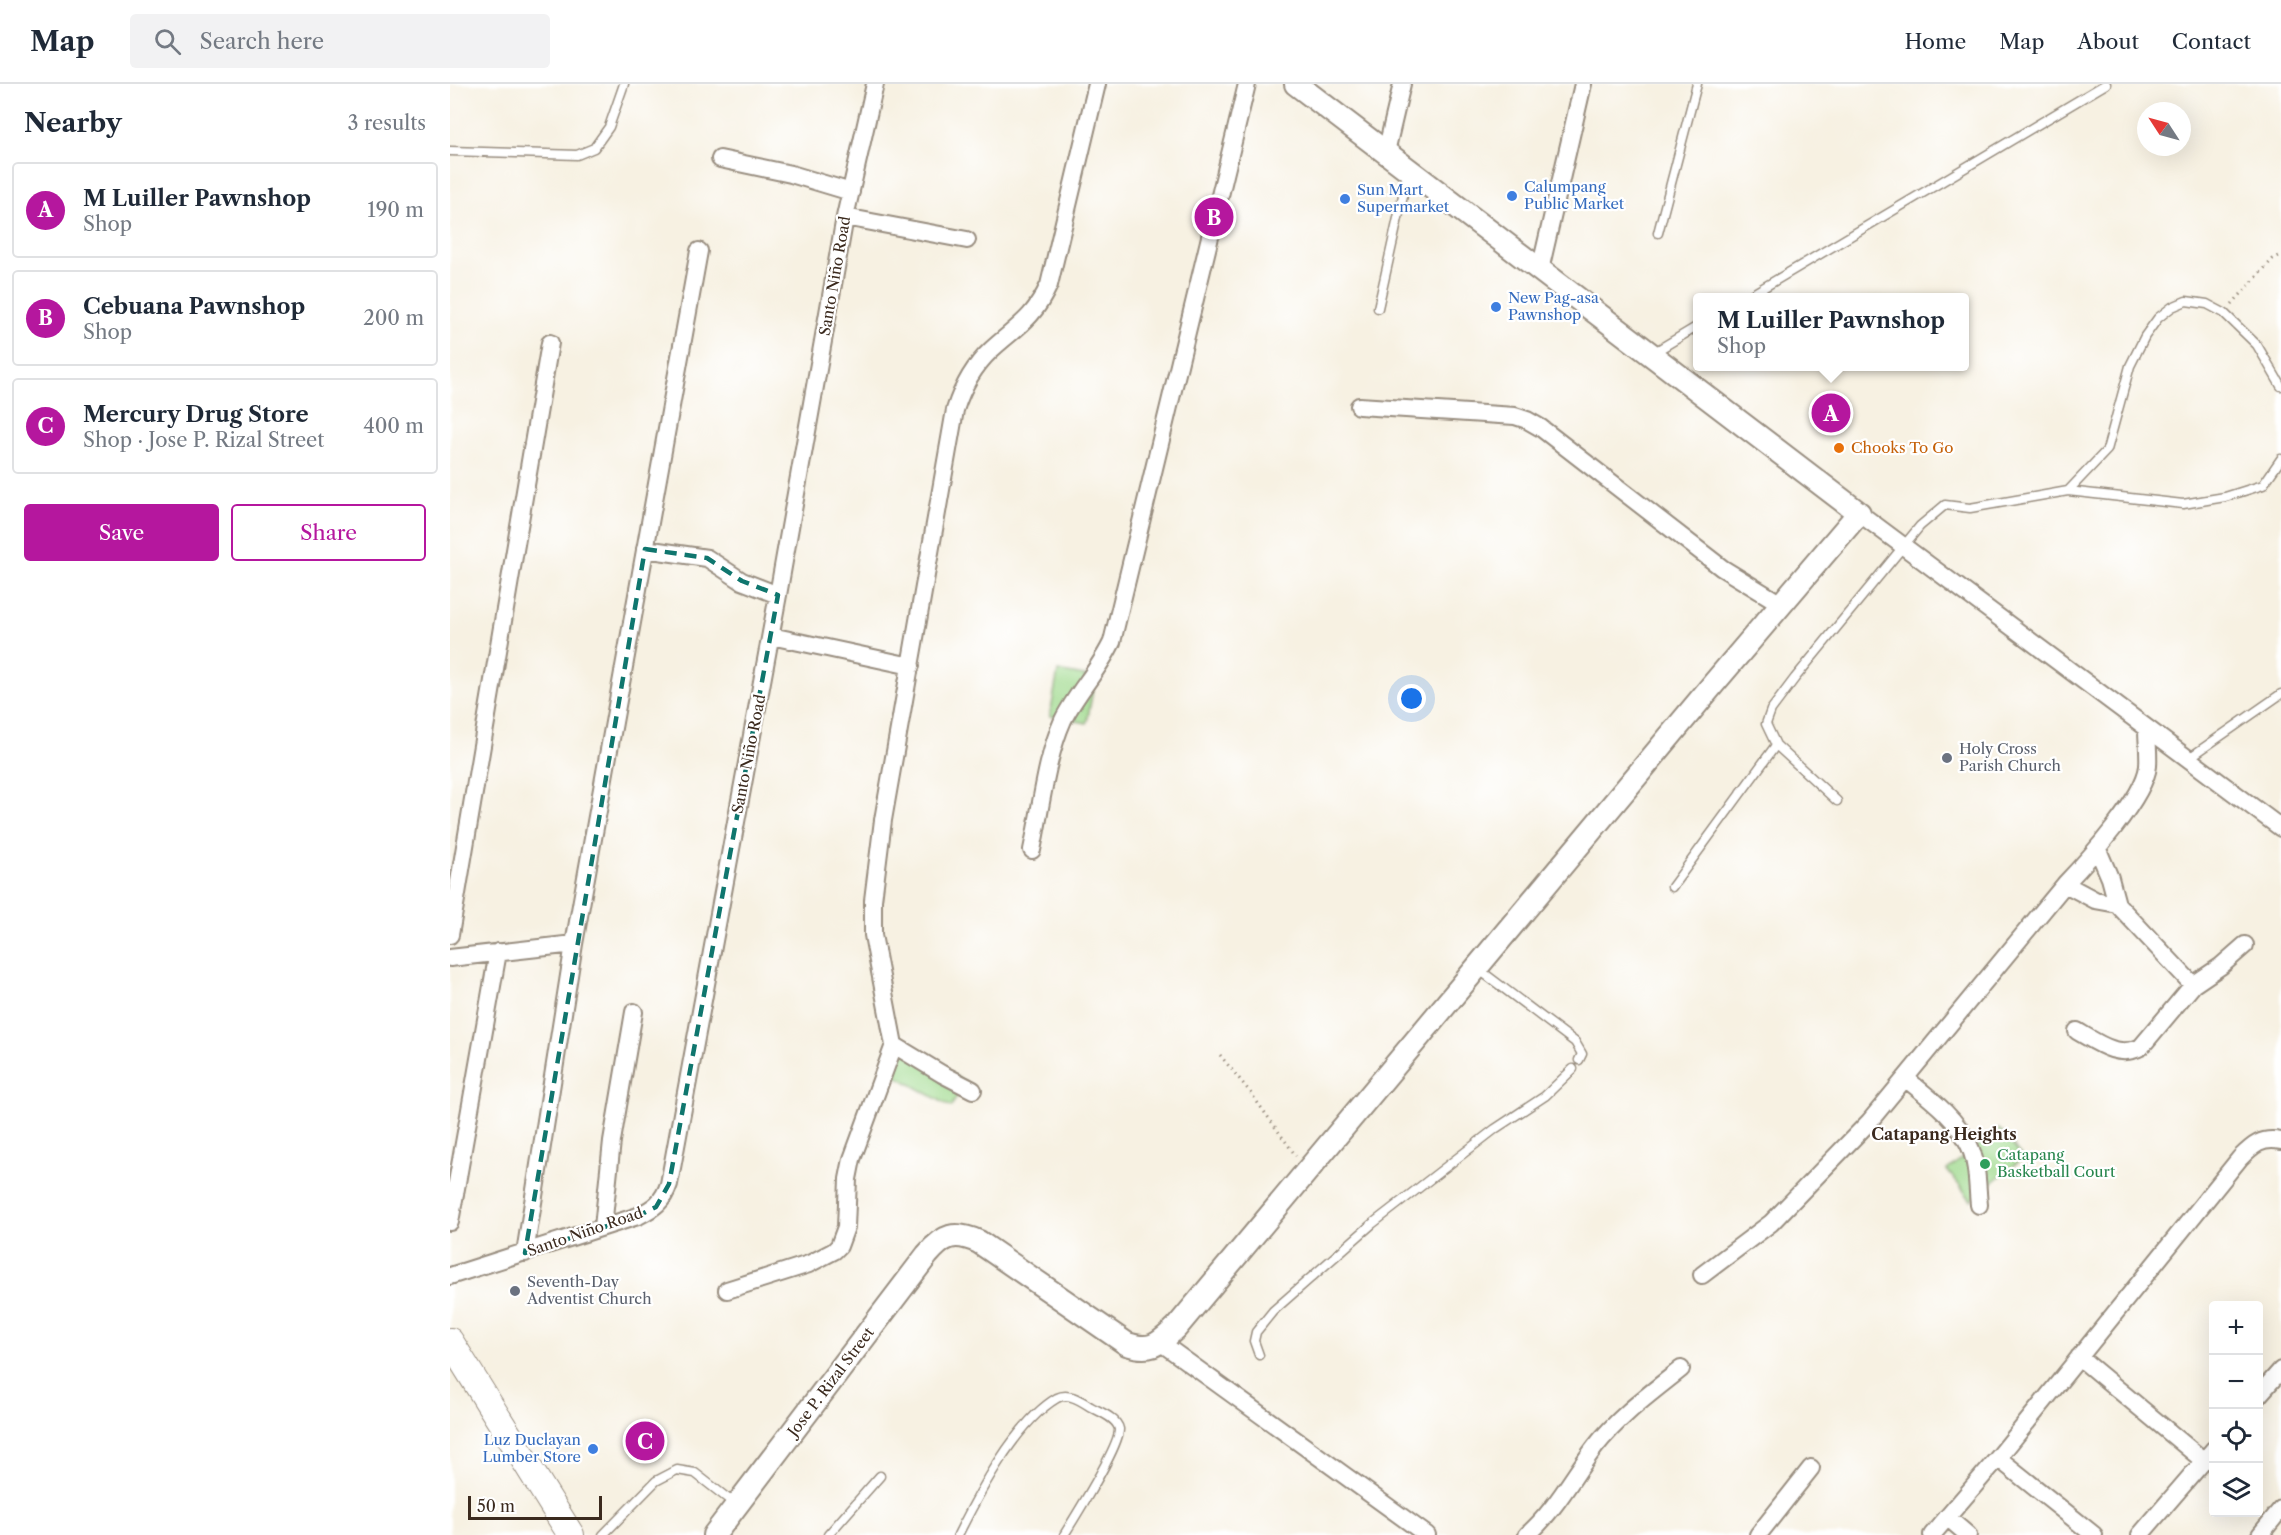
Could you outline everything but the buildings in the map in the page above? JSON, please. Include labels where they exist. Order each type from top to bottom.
[{"type":"main road","points":[[450,1341],[571,1535]]},
{"type":"street","name":"Santo Niño Road","points":[[450,1276],[638,1216],[656,1207],[665,1195],[669,1184],[771,636],[845,217],[875,84]]},
{"type":"street","points":[[727,1290],[809,1264],[834,1251],[839,1246],[846,1227],[848,1179],[852,1159],[894,1045],[873,935],[873,900],[883,820],[955,410],[961,390],[989,352],[1029,319],[1040,304],[1049,285],[1097,84]]},
{"type":"street","points":[[1032,850],[1054,744],[1062,722],[1074,698],[1095,673],[1112,642],[1247,84]]},
{"type":"street","points":[[1296,84],[1904,547],[2281,828]]},
{"type":"street","points":[[1386,152],[1402,84]]},
{"type":"street","points":[[1540,270],[1583,84]]},
{"type":"street","points":[[720,159],[791,174],[851,192]]},
{"type":"street","points":[[845,217],[967,240]]},
{"type":"street","points":[[525,1253],[574,944],[699,251]]},
{"type":"street","points":[[450,935],[550,344]]},
{"type":"street","points":[[1359,406],[1515,416],[1527,420],[1541,428],[1722,568],[1780,604]]},
{"type":"street","points":[[1427,1535],[1160,1342],[1176,1328],[1780,604],[1859,513]]},
{"type":"street","points":[[645,549],[707,558],[742,581],[778,595]]},
{"type":"street","points":[[771,636],[911,666]]},
{"type":"street","points":[[1702,1275],[1771,1223],[1869,1122],[2065,884],[2098,850],[2144,782],[2148,766],[2147,729]]},
{"type":"street","points":[[2098,850],[2116,904],[2193,985]]},
{"type":"street","points":[[2065,884],[2088,897],[2116,904]]},
{"type":"street","points":[[450,958],[574,944]]},
{"type":"street","points":[[2077,1031],[2102,1045],[2121,1052],[2130,1052],[2141,1047],[2193,985],[2221,966],[2244,945]]},
{"type":"street","points":[[450,1222],[498,952]]},
{"type":"street","points":[[603,1227],[612,1141],[634,1012]]},
{"type":"street","points":[[894,1045],[973,1090]]},
{"type":"street","points":[[1905,1078],[1937,1105],[1969,1145],[1976,1173],[1979,1205]]},
{"type":"street","points":[[1932,1535],[1998,1458],[2240,1158],[2255,1143],[2269,1139],[2281,1141]]},
{"type":"street","name":"Jose P. Rizal Street","points":[[714,1535],[927,1255],[937,1244],[954,1235],[979,1242],[1127,1344],[1146,1348],[1160,1342]]},
{"type":"street","points":[[2079,1357],[2209,1455],[2140,1535]]},
{"type":"street","points":[[1527,1535],[1546,1515],[1597,1444],[1636,1405],[1681,1369]]},
{"type":"street","points":[[2263,1391],[2281,1370]]},
{"type":"street","points":[[1998,1458],[2094,1535]]},
{"type":"street","points":[[1758,1535],[1811,1468]]},
{"type":"street","points":[[2260,1535],[2281,1509]]},
{"type":"street","points":[[1947,1517],[1968,1535]]},
{"type":"lane","points":[[450,151],[577,155],[594,148],[609,127],[624,84]]},
{"type":"lane","points":[[1658,233],[1697,84]]},
{"type":"lane","points":[[1753,293],[2106,84]]},
{"type":"lane","points":[[1378,308],[1408,170]]},
{"type":"lane","points":[[2068,491],[2107,450],[2130,366],[2145,336],[2158,318],[2172,306],[2186,301],[2207,304],[2224,313],[2257,345],[2281,386]]},
{"type":"lane","points":[[1650,354],[1693,329]]},
{"type":"lane","points":[[1838,801],[1776,745],[1766,724],[1771,710],[1920,526],[1946,505],[1970,508],[2068,491],[2183,504],[2225,497],[2263,485],[2281,459]]},
{"type":"lane","points":[[2189,758],[2281,694]]},
{"type":"lane","points":[[1672,887],[1776,745]]},
{"type":"lane","points":[[1477,968],[1575,1042],[1582,1054],[1579,1060]]},
{"type":"lane","points":[[1258,1355],[1254,1341],[1256,1332],[1273,1311],[1372,1224],[1495,1129],[1545,1096],[1573,1069]]},
{"type":"lane","points":[[958,1535],[988,1478],[1023,1430],[1059,1397],[1073,1396],[1115,1421],[1119,1429],[1117,1440],[1097,1479],[1064,1535]]},
{"type":"lane","points":[[603,1535],[656,1481],[677,1470],[695,1473],[737,1505]]},
{"type":"lane","points":[[828,1535],[880,1476]]},
{"type":"path","points":[[2224,313],[2272,259],[2281,255]]},
{"type":"path","points":[[1220,1055],[1250,1092],[1307,1172]]},
{"type":"highlighted area","points":[[645,549],[707,558],[742,581],[778,595],[669,1184],[656,1207],[638,1216],[525,1253]]},
{"type":"green space","points":[[1058,671],[1095,678],[1087,723],[1050,716]]},
{"type":"green space","points":[[905,1048],[965,1082],[951,1107],[891,1073]]},
{"type":"green space","name":"Catapang Basketball Court","points":[[1999,1129],[2023,1158],[1971,1200],[1947,1170]]},
{"type":"place","name":"Calumpang Public Market","points":[[1512,196]]},
{"type":"place","name":"Sun Mart Supermarket","points":[[1345,199]]},
{"type":"place","name":"Cebuana Pawnshop","points":[[1214,217]]},
{"type":"place","name":"New Pag-asa Pawnshop","points":[[1496,307]]},
{"type":"place","name":"M Luiller Pawnshop","points":[[1831,413]]},
{"type":"place","name":"Chooks To Go","points":[[1839,448]]},
{"type":"place","name":"Holy Cross Parish Church","points":[[1947,758]]},
{"type":"place","name":"Catapang Basketball Court","points":[[1985,1164]]},
{"type":"place","name":"Seventh-Day Adventist Church","points":[[515,1291]]},
{"type":"place","name":"Mercury Drug Store","points":[[645,1441]]},
{"type":"place","name":"Luz Duclayan Lumber Store","points":[[593,1449]]},
{"type":"district","name":"Catapang Heights","points":[[1944,1134]]}]
